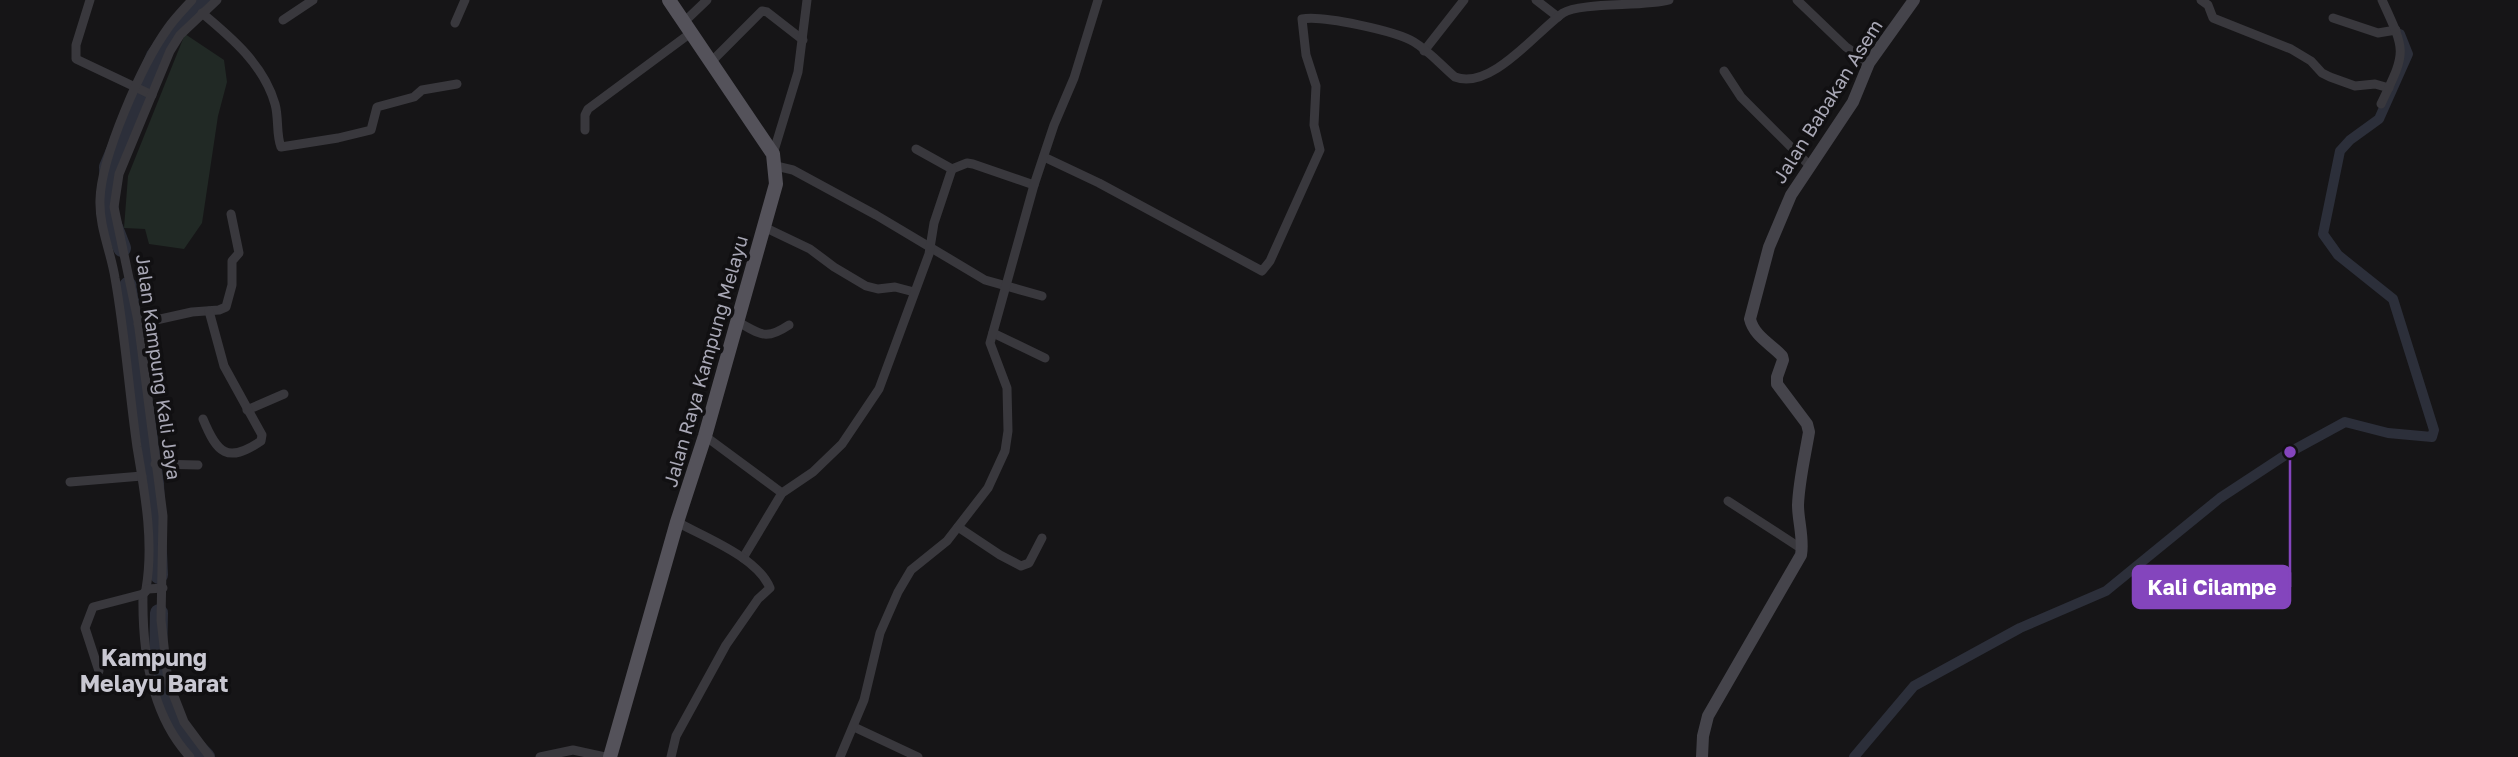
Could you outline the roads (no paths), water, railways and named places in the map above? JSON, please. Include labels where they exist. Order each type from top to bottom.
[{"type":"main road","points":[[668,0],[712,61],[774,160]]},
{"type":"main road","name":"Jalan Raya Kampung Melayu","points":[[613,755],[677,522],[705,436],[776,184],[774,160]]},
{"type":"street","points":[[90,0],[76,45],[76,59],[150,94]]},
{"type":"street","points":[[190,757],[177,743],[159,708],[148,671],[142,630],[149,541],[122,324],[115,276],[103,230],[100,198],[104,170],[112,146],[137,89],[166,30],[192,0]]},
{"type":"street","name":"Jalan Kampung Kali Jaya","points":[[211,757],[184,722],[168,681],[161,620],[163,516],[137,322],[115,196],[118,174],[170,51],[180,35],[217,0]]},
{"type":"street","points":[[284,20],[313,0]]},
{"type":"street","points":[[455,23],[465,0]]},
{"type":"street","points":[[585,130],[585,115],[588,109],[688,27],[707,0]]},
{"type":"street","points":[[807,0],[798,72],[774,160],[985,280],[1042,296]]},
{"type":"street","points":[[840,757],[863,700],[880,633],[898,592],[911,570],[933,554],[988,488],[1005,451],[1008,431],[1007,388],[991,347],[993,333],[1034,185],[1054,125],[1074,78],[1097,0]]},
{"type":"street","points":[[1424,51],[1464,0]]},
{"type":"street","points":[[1536,0],[1558,17]]},
{"type":"street","points":[[1044,157],[1099,183],[1262,271],[1270,261],[1320,150],[1314,125],[1317,86],[1306,55],[1302,19],[1365,26],[1413,41],[1455,77],[1461,79],[1487,74],[1535,39],[1566,11],[1669,0]]},
{"type":"street","points":[[1797,0],[1846,47],[1868,64]]},
{"type":"street","points":[[2200,0],[2208,5],[2213,18],[2291,49],[2330,77],[2355,86],[2375,85],[2389,88]]},
{"type":"street","points":[[2381,104],[2402,54],[2401,43],[2382,0]]},
{"type":"street","name":"Jalan Babakan Asem","points":[[1802,549],[1798,505],[1809,432],[1807,424],[1777,384],[1782,356],[1757,334],[1750,319],[1761,274],[1791,195],[1853,102],[1868,64],[1910,2]]},
{"type":"street","points":[[712,61],[762,10],[803,40]]},
{"type":"street","points":[[202,13],[252,59],[270,87],[279,118],[281,146],[338,138],[371,130],[377,107],[414,97],[422,90],[457,84]]},
{"type":"street","points":[[2333,18],[2378,33],[2396,30]]},
{"type":"street","points":[[1724,71],[1741,97],[1810,166]]},
{"type":"street","points":[[916,149],[952,169]]},
{"type":"street","points":[[743,558],[782,493],[813,472],[851,434],[879,388],[930,247],[934,223],[952,169],[967,163],[973,164],[1034,185]]},
{"type":"street","points":[[122,324],[223,309],[229,301],[232,261],[239,253],[232,214]]},
{"type":"street","points":[[764,227],[810,249],[866,286],[877,289],[895,287],[914,292]]},
{"type":"street","points":[[204,419],[213,444],[234,454],[248,450],[262,438],[224,366],[209,311]]},
{"type":"street","points":[[738,322],[766,336],[789,325]]},
{"type":"street","points":[[993,333],[1045,358]]},
{"type":"street","points":[[247,410],[284,394]]},
{"type":"street","points":[[705,436],[782,493]]},
{"type":"street","points":[[155,464],[198,465]]},
{"type":"street","points":[[70,482],[142,476]]},
{"type":"street","points":[[1702,757],[1708,716],[1802,549],[1728,501]]},
{"type":"street","points":[[671,757],[681,726],[726,645],[758,599],[770,588],[759,571],[743,558],[677,522]]},
{"type":"street","points":[[958,527],[1021,566],[1029,563],[1042,538]]},
{"type":"street","points":[[99,671],[85,628],[93,607],[161,588]]},
{"type":"street","points":[[853,727],[918,757]]},
{"type":"street","points":[[540,757],[573,750],[613,755]]},
{"type":"waterway","points":[[122,248],[110,217],[108,167],[155,56],[181,20],[203,0]]},
{"type":"waterway","points":[[1854,757],[1914,686],[2020,628],[2106,591],[2220,498],[2290,452],[2345,422],[2388,433],[2432,437],[2434,430],[2393,299],[2338,255],[2323,234],[2340,151],[2350,140],[2379,119],[2408,54],[2400,34]]},
{"type":"waterway","points":[[128,286],[155,484],[159,575]]},
{"type":"waterway","points":[[159,613],[158,662],[179,729],[206,757]]},
{"type":"place","name":"Kali Cilampe","points":[[2290,452]]},
{"type":"district","name":"Kampung Melayu Barat","points":[[154,670]]}]
